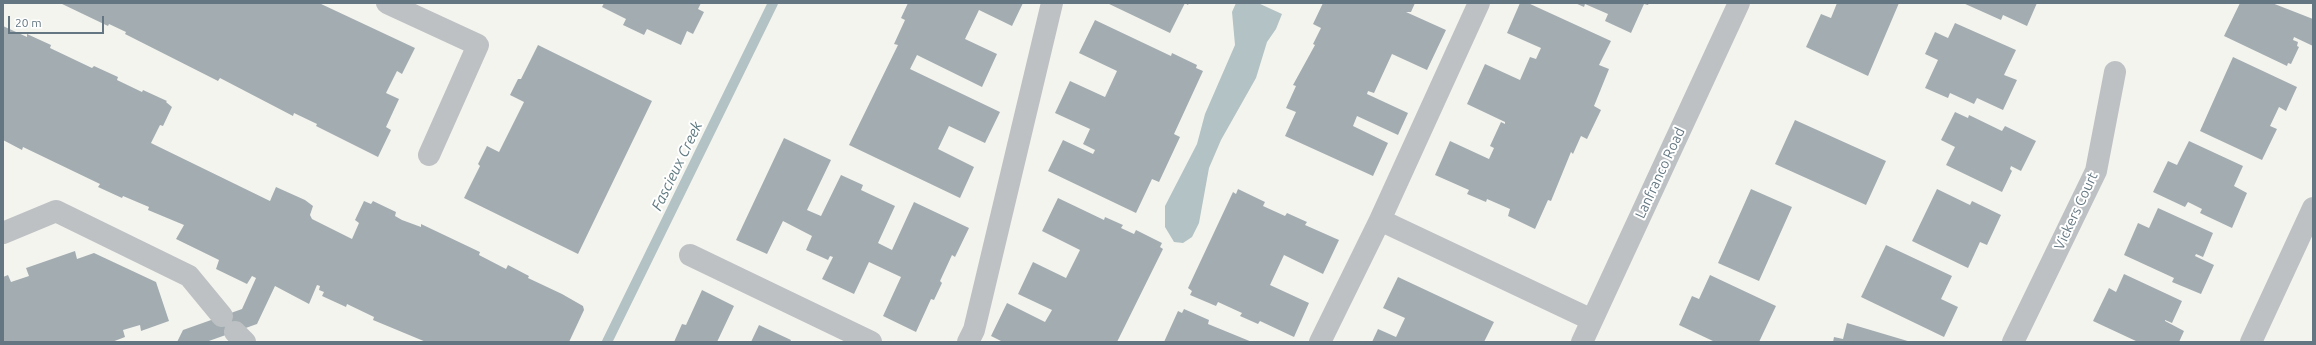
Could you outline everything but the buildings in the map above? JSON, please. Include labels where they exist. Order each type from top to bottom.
[{"type":"street","points":[[387,3],[478,45],[429,155]]},
{"type":"street","points":[[968,342],[974,330],[1052,3]]},
{"type":"street","points":[[1320,342],[1380,220],[1479,3]]},
{"type":"street","name":"Lanfranco Road","points":[[1582,342],[1738,3]]},
{"type":"street","name":"Vickers Court","points":[[2013,342],[2096,172],[2115,72]]},
{"type":"street","points":[[2251,342],[2313,208]]},
{"type":"street","points":[[3,233],[56,211],[189,276],[234,330]]},
{"type":"street","points":[[1380,220],[1592,320]]},
{"type":"street","points":[[690,255],[871,342]]},
{"type":"shaded area","points":[[1236,3],[1258,3],[1282,14],[1276,29],[1267,42],[1256,78],[1221,140],[1209,168],[1199,223],[1192,237],[1183,243],[1174,242],[1165,227],[1165,206],[1197,144],[1205,114],[1235,45],[1232,12]]},
{"type":"waterway","name":"Fascieux Creek","points":[[607,342],[773,3]]}]
